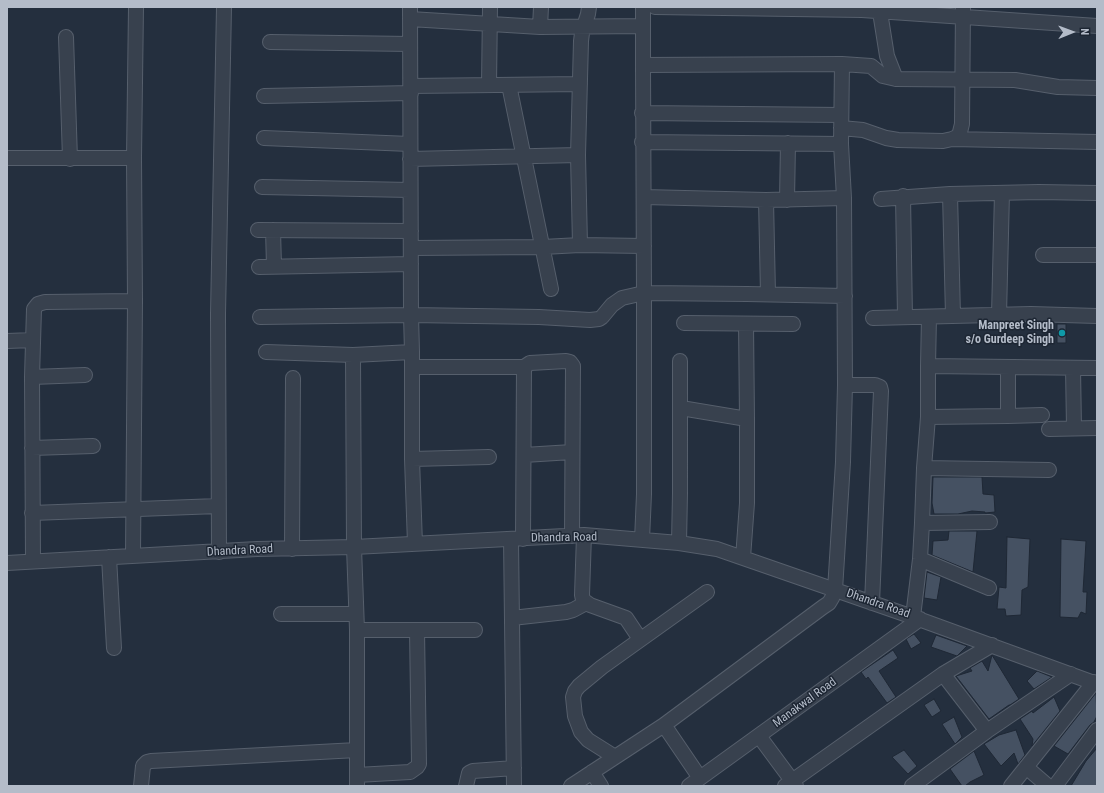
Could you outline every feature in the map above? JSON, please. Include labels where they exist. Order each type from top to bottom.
[{"type":"street","points":[[133,556],[136,7]]},
{"type":"street","points":[[219,552],[218,314],[224,7]]},
{"type":"street","points":[[489,85],[491,24],[490,7]]},
{"type":"street","points":[[540,26],[541,7]]},
{"type":"street","points":[[580,245],[578,155],[581,41],[583,27],[589,7]]},
{"type":"street","points":[[642,540],[644,494],[644,197],[642,142],[643,7]]},
{"type":"street","points":[[655,7],[880,12],[963,12],[1097,26]]},
{"type":"street","points":[[880,12],[889,61],[896,79]]},
{"type":"street","points":[[642,113],[841,122],[886,138],[898,140],[943,141],[952,139],[959,136],[961,131],[963,12]]},
{"type":"street","points":[[414,544],[412,459],[410,13],[491,24],[583,27],[642,26]]},
{"type":"street","points":[[66,37],[70,159]]},
{"type":"street","points":[[270,42],[410,44]]},
{"type":"street","points":[[877,71],[889,61]]},
{"type":"street","points":[[643,65],[842,64],[868,66],[887,77],[896,79],[962,78],[1015,80],[1058,87],[1097,88]]},
{"type":"street","points":[[571,786],[664,725],[829,602],[835,590],[843,456],[845,385],[844,198],[841,144],[842,64]]},
{"type":"street","points":[[264,96],[489,85],[580,84]]},
{"type":"street","points":[[510,85],[551,289]]},
{"type":"street","points":[[264,138],[410,144]]},
{"type":"street","points":[[952,139],[1097,142]]},
{"type":"street","points":[[642,142],[841,144]]},
{"type":"street","points":[[787,200],[788,143]]},
{"type":"street","points":[[410,159],[578,155]]},
{"type":"street","points":[[7,158],[134,158]]},
{"type":"street","points":[[262,188],[410,190]]},
{"type":"street","points":[[881,199],[904,196],[950,194],[1039,192],[1097,193]]},
{"type":"street","points":[[999,315],[1002,193]]},
{"type":"street","points":[[950,194],[953,316]]},
{"type":"street","points":[[904,196],[905,317]]},
{"type":"street","points":[[644,197],[766,200],[844,198]]},
{"type":"street","points":[[766,200],[768,294]]},
{"type":"street","points":[[258,230],[411,231]]},
{"type":"street","points":[[273,230],[274,266]]},
{"type":"street","points":[[411,248],[543,247],[580,245],[644,246]]},
{"type":"street","points":[[1043,255],[1097,255]]},
{"type":"street","points":[[259,267],[411,264]]},
{"type":"street","points":[[260,317],[411,315],[539,317],[595,320],[602,317],[617,300],[644,293],[845,296]]},
{"type":"street","points":[[32,561],[32,377],[34,308],[38,304],[45,302],[135,301]]},
{"type":"street","points":[[873,318],[1031,314],[1097,316]]},
{"type":"street","points":[[917,618],[924,468],[928,417],[929,316]]},
{"type":"street","points":[[684,323],[793,324]]},
{"type":"street","points":[[743,558],[747,503],[746,324]]},
{"type":"street","points":[[7,341],[33,340]]},
{"type":"street","points":[[266,352],[353,355],[412,352]]},
{"type":"street","points":[[353,355],[354,547],[357,630],[357,780],[410,772],[419,764],[417,630]]},
{"type":"street","points":[[412,367],[524,367],[530,363],[566,361],[572,364],[572,452],[582,595],[586,603],[626,618],[640,639]]},
{"type":"street","points":[[679,543],[681,408],[680,361]]},
{"type":"street","points":[[928,366],[1097,368]]},
{"type":"street","points":[[514,786],[512,618],[524,455],[524,367]]},
{"type":"street","points":[[1008,367],[1008,416]]},
{"type":"street","points":[[1073,368],[1074,428]]},
{"type":"street","points":[[32,377],[84,375]]},
{"type":"street","points":[[292,549],[293,378]]},
{"type":"street","points":[[845,385],[875,385],[880,387],[881,391],[872,602]]},
{"type":"street","points":[[681,408],[747,419]]},
{"type":"street","points":[[928,417],[1042,415]]},
{"type":"street","points":[[1049,429],[1097,428]]},
{"type":"street","points":[[32,448],[93,446]]},
{"type":"street","points":[[524,455],[572,452]]},
{"type":"street","points":[[412,459],[489,457]]},
{"type":"street","points":[[924,468],[1050,470]]},
{"type":"street","points":[[32,513],[218,506]]},
{"type":"street","points":[[922,524],[990,522]]},
{"type":"street","name":"Dhandra Road","points":[[7,563],[257,549],[354,547],[578,536],[679,543],[717,550],[743,558],[872,602],[1095,683]]},
{"type":"street","points":[[109,557],[114,648]]},
{"type":"street","points":[[920,560],[989,588]]},
{"type":"street","points":[[615,757],[588,740],[581,732],[575,716],[573,697],[579,686],[640,639],[707,592]]},
{"type":"street","points":[[512,618],[566,612],[586,603]]},
{"type":"street","points":[[281,614],[356,614]]},
{"type":"street","name":"Manakwal Road","points":[[695,782],[917,618]]},
{"type":"street","points":[[357,630],[475,630]]},
{"type":"street","points":[[759,736],[791,784],[943,674],[992,645]]},
{"type":"street","points":[[943,674],[987,731]]},
{"type":"street","points":[[912,786],[987,731],[1071,674]]},
{"type":"street","points":[[1048,786],[1019,779],[1095,683]]},
{"type":"street","points":[[664,725],[695,782]]},
{"type":"street","points":[[1055,786],[1097,730]]},
{"type":"street","points":[[142,786],[143,766],[147,762],[151,761],[357,750]]},
{"type":"street","points":[[466,786],[467,777],[469,773],[473,771],[514,768]]},
{"type":"street","points":[[592,772],[602,786]]},
{"type":"building","name":"Manpreet Singh s/o Gurdeep Singh","points":[[1057,324],[1066,324],[1066,343],[1057,343]]},
{"type":"building","points":[[933,477],[982,477],[983,494],[994,495],[995,512],[985,513],[972,511],[958,514],[934,514],[932,503]]},
{"type":"building","points":[[949,531],[977,531],[973,572],[932,555],[933,541],[948,540]]},
{"type":"building","points":[[1007,537],[1030,539],[1028,587],[1022,590],[1021,615],[1006,616],[1005,609],[997,609],[999,587],[1006,588]]},
{"type":"building","points":[[1061,539],[1086,541],[1083,592],[1087,592],[1086,614],[1081,612],[1078,618],[1060,617]]},
{"type":"building","points":[[927,572],[941,577],[937,600],[924,598]]},
{"type":"building","points":[[914,634],[921,643],[911,649],[906,639]]},
{"type":"building","points":[[936,635],[967,646],[957,656],[931,647]]},
{"type":"building","points":[[893,650],[898,658],[879,671],[896,697],[887,703],[868,677],[866,679],[861,672]]},
{"type":"building","points":[[992,655],[1019,699],[989,719],[956,676],[972,671],[970,668],[982,661],[988,671]]},
{"type":"building","points":[[1037,671],[1052,677],[1034,689],[1027,681]]},
{"type":"building","points":[[1096,693],[1097,716],[1094,722],[1090,725],[1068,754],[1054,746]]},
{"type":"building","points":[[1054,697],[1060,711],[1032,746],[1033,739],[1020,719],[1032,711],[1033,713]]},
{"type":"building","points":[[934,699],[941,711],[932,717],[924,705]]},
{"type":"building","points":[[954,717],[962,737],[955,744],[942,724]]},
{"type":"building","points":[[1016,730],[1025,755],[1018,764],[1014,753],[1001,766],[984,744],[999,735]]},
{"type":"building","points":[[1097,748],[1097,786],[1071,786],[1086,761]]},
{"type":"building","points":[[904,750],[917,766],[908,774],[892,757]]},
{"type":"building","points":[[974,751],[984,775],[965,786],[962,786],[950,769]]},
{"type":"place","name":"Manpreet Singh s/o Gurdeep Singh","points":[[1062,333]]}]
